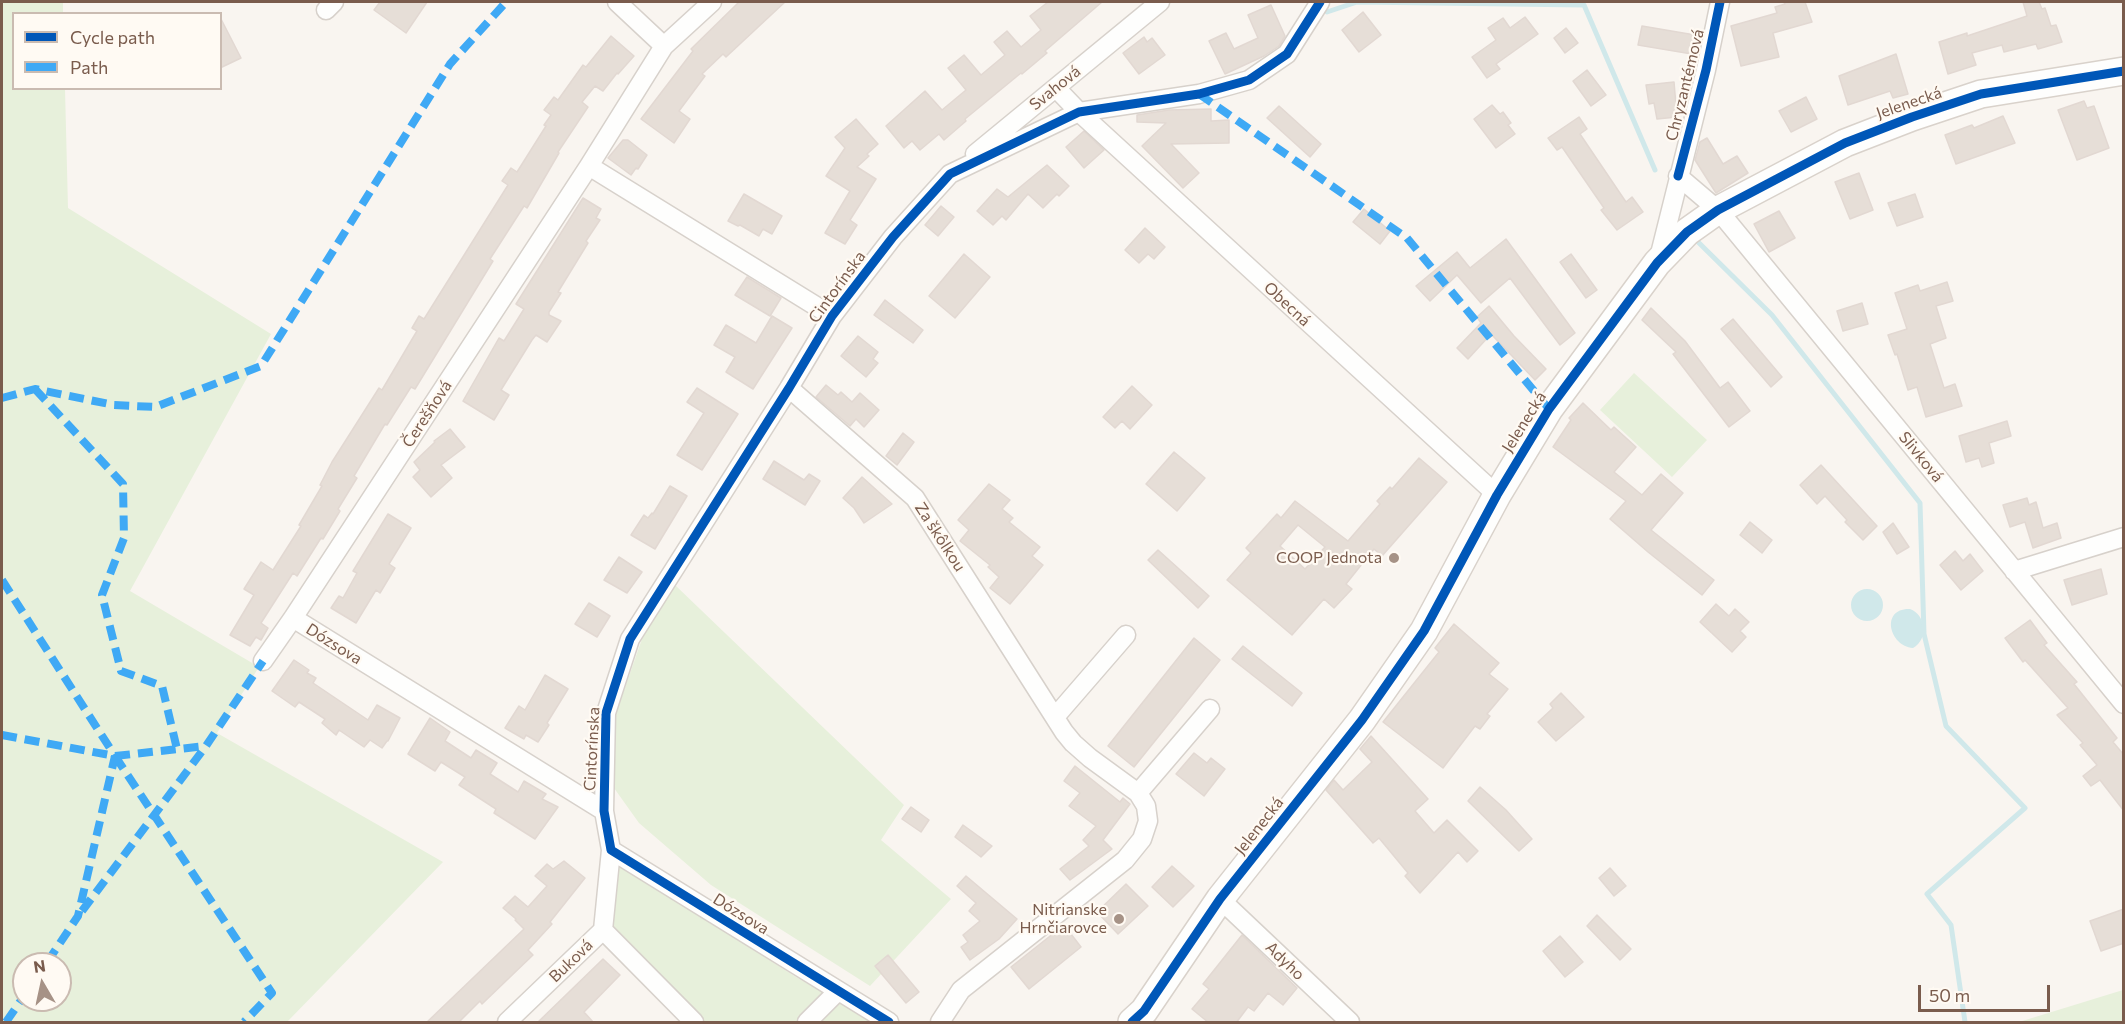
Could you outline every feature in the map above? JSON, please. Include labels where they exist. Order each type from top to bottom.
[{"type":"street","points":[[617,2],[664,46]]},
{"type":"street","name":"Čerešňová","points":[[263,661],[589,166],[664,46],[712,2]]},
{"type":"street","name":"Svahová","points":[[950,174],[1160,2]]},
{"type":"street","name":"Cintorínska","points":[[604,811],[606,713],[630,639],[832,316],[893,237],[950,174],[1079,112],[1199,94],[1249,80],[1287,54],[1320,2]]},
{"type":"street","name":"Chryzantémová","points":[[1658,263],[1706,70],[1720,2]]},
{"type":"street","name":"Jelenecká","points":[[1132,1023],[1144,1011],[1220,899],[1362,720],[1424,631],[1497,495],[1549,409],[1658,263],[1687,232],[1718,210],[1845,143],[1912,117],[1981,94],[2124,71]]},
{"type":"street","name":"Obecná","points":[[1056,88],[1079,112],[1497,495]]},
{"type":"street","points":[[589,166],[832,316]]},
{"type":"street","name":"Slivková","points":[[1678,176],[1718,210],[2124,704]]},
{"type":"street","name":"Za škôlkou","points":[[789,388],[915,498],[1073,743],[1138,794]]},
{"type":"street","points":[[2013,571],[2124,537]]},
{"type":"street","name":"Dózsova","points":[[293,618],[604,811]]},
{"type":"street","points":[[1055,717],[1126,635]]},
{"type":"street","points":[[940,1023],[961,990],[1125,860],[1142,839],[1148,821],[1146,806],[1138,794],[1210,709]]},
{"type":"street","points":[[604,811],[611,850]]},
{"type":"street","name":"Dózsova","points":[[611,850],[889,1023]]},
{"type":"street","name":"Buková","points":[[507,1023],[603,930],[611,850]]},
{"type":"street","name":"Adyho","points":[[1220,899],[1350,1023]]},
{"type":"street","points":[[603,930],[694,1023]]},
{"type":"street","points":[[807,1023],[838,992]]},
{"type":"green space","points":[[2,2],[63,2],[63,12],[12,12],[12,90],[65,90],[68,208],[271,334],[130,591],[259,667],[217,733],[443,862],[287,1022],[2,1022]]},
{"type":"green space","points":[[1634,373],[1707,440],[1672,477],[1600,410]]},
{"type":"green space","points":[[675,585],[904,805],[881,840],[951,899],[870,986],[711,885],[639,823],[609,781],[606,742],[643,636]]},
{"type":"green space","points":[[621,866],[796,977],[876,1022],[694,1022],[610,941],[613,874]]},
{"type":"green space","points":[[2123,990],[2123,1022],[2019,1022]]},
{"type":"water","points":[[1867,589],[1878,594],[1883,605],[1878,616],[1867,621],[1856,616],[1851,605],[1856,594]]},
{"type":"water","points":[[1910,609],[1919,616],[1924,627],[1922,639],[1913,648],[1898,641],[1891,627],[1894,614]]},
{"type":"building","points":[[380,2],[427,2],[406,33],[374,10]]},
{"type":"building","points":[[739,2],[785,2],[726,57],[723,54],[702,74],[705,76],[679,111],[690,119],[674,143],[641,119],[693,51],[691,49]]},
{"type":"building","points":[[1048,2],[1102,2],[1045,51],[1047,53],[965,119],[966,121],[944,140],[939,134],[920,150],[912,141],[904,148],[886,126],[925,91],[942,110],[966,90],[948,68],[964,55],[981,75],[1005,55],[994,42],[1007,31],[1021,47],[1041,30],[1030,16]]},
{"type":"building","points":[[1784,2],[1805,2],[1812,22],[1773,33],[1779,57],[1741,66],[1731,26],[1777,13],[1775,7],[1785,4]]},
{"type":"building","points":[[2023,2],[2039,2],[2042,9],[2045,8],[2051,26],[2056,25],[2062,42],[2038,49],[2036,44],[2004,52],[2002,45],[1972,53],[1976,65],[1948,74],[1939,42],[1967,33],[1967,36],[2027,16]]},
{"type":"building","points":[[1271,5],[1285,36],[1279,46],[1264,56],[1225,74],[1209,41],[1226,33],[1234,49],[1258,38],[1248,15]]},
{"type":"building","points":[[1363,12],[1381,35],[1359,52],[1342,30]]},
{"type":"building","points":[[1525,17],[1538,34],[1496,64],[1500,69],[1487,78],[1472,57],[1496,40],[1488,28],[1503,18],[1510,28]]},
{"type":"building","points":[[222,21],[241,58],[222,67]]},
{"type":"building","points":[[1642,26],[1695,35],[1692,54],[1638,45]]},
{"type":"building","points":[[1566,28],[1578,43],[1565,53],[1554,38]]},
{"type":"building","points":[[611,36],[634,56],[603,91],[595,86],[582,102],[588,107],[558,152],[527,208],[524,206],[490,259],[493,261],[415,389],[411,387],[387,425],[385,424],[354,476],[357,478],[323,539],[321,538],[297,576],[293,573],[261,623],[268,628],[261,640],[256,637],[250,646],[230,635],[254,595],[244,589],[261,562],[273,570],[301,526],[299,525],[322,486],[320,485],[332,462],[379,388],[382,390],[417,331],[412,328],[419,316],[424,319],[508,185],[502,181],[511,168],[517,172],[546,126],[544,125],[551,115],[544,110],[554,97],[558,100],[583,65],[586,67]]},
{"type":"building","points":[[1144,37],[1147,42],[1152,38],[1165,55],[1139,74],[1123,53]]},
{"type":"building","points":[[1896,54],[1908,94],[1893,98],[1890,91],[1848,105],[1839,76]]},
{"type":"building","points":[[1587,70],[1606,95],[1591,106],[1573,81]]},
{"type":"building","points":[[1674,82],[1677,117],[1657,119],[1654,103],[1649,104],[1646,85]]},
{"type":"building","points":[[1806,97],[1817,119],[1791,132],[1779,111]]},
{"type":"building","points":[[2084,101],[2087,108],[2094,106],[2109,148],[2077,160],[2058,110]]},
{"type":"building","points":[[1492,105],[1500,114],[1503,112],[1511,123],[1508,125],[1515,134],[1496,148],[1474,119]]},
{"type":"building","points":[[1279,106],[1321,144],[1310,157],[1267,118]]},
{"type":"building","points":[[1211,109],[1211,121],[1229,120],[1229,143],[1171,144],[1199,173],[1183,188],[1142,146],[1166,123],[1137,122],[1137,115],[1169,110]]},
{"type":"building","points":[[2003,116],[2015,143],[1956,164],[1945,135],[1972,125],[1974,128]]},
{"type":"building","points":[[1579,117],[1587,129],[1580,134],[1626,202],[1632,197],[1643,212],[1617,230],[1601,210],[1604,208],[1562,147],[1557,150],[1548,138]]},
{"type":"building","points":[[856,119],[878,144],[857,167],[876,179],[850,220],[857,225],[845,244],[825,233],[850,191],[826,176],[845,148],[835,137]]},
{"type":"building","points":[[1084,131],[1104,150],[1084,168],[1066,147]]},
{"type":"building","points":[[1707,138],[1723,164],[1737,156],[1748,173],[1716,193],[1695,160],[1700,142]]},
{"type":"building","points":[[623,140],[628,140],[647,155],[631,175],[608,158]]},
{"type":"building","points":[[1047,165],[1069,186],[1043,208],[1028,194],[1006,220],[1002,216],[993,225],[977,211],[997,189],[1008,197]]},
{"type":"building","points":[[1859,173],[1873,210],[1850,219],[1835,182]]},
{"type":"building","points":[[744,194],[782,216],[772,234],[763,229],[759,236],[728,221]]},
{"type":"building","points":[[1915,194],[1923,217],[1897,226],[1888,203]]},
{"type":"building","points":[[583,198],[601,209],[596,218],[600,220],[586,241],[588,243],[558,292],[561,293],[549,312],[549,315],[561,321],[547,342],[536,335],[532,340],[501,390],[509,395],[494,420],[463,401],[499,338],[504,341],[524,309],[516,304]]},
{"type":"building","points":[[941,206],[954,217],[938,236],[925,225]]},
{"type":"building","points":[[1364,209],[1390,231],[1380,244],[1353,222]]},
{"type":"building","points":[[1779,211],[1795,238],[1769,252],[1754,224]]},
{"type":"building","points":[[1145,228],[1165,247],[1154,259],[1148,254],[1139,263],[1125,250]]},
{"type":"building","points":[[1506,239],[1575,333],[1560,345],[1510,278],[1481,303],[1457,275],[1430,301],[1416,286],[1457,252],[1470,268]]},
{"type":"building","points":[[964,254],[990,277],[955,318],[929,296]]},
{"type":"building","points":[[1571,254],[1597,290],[1586,298],[1560,262]]},
{"type":"building","points":[[747,277],[781,298],[770,316],[735,295]]},
{"type":"building","points":[[1947,282],[1953,301],[1936,306],[1946,338],[1930,344],[1944,388],[1955,384],[1962,406],[1926,417],[1917,387],[1908,390],[1897,354],[1895,355],[1888,335],[1907,329],[1895,293],[1918,285],[1920,291]]},
{"type":"building","points":[[885,300],[923,330],[913,343],[874,315]]},
{"type":"building","points":[[1862,303],[1868,324],[1843,331],[1837,311]]},
{"type":"building","points":[[1489,306],[1546,369],[1535,380],[1491,334],[1468,359],[1457,348],[1481,323],[1477,317]]},
{"type":"building","points":[[1651,308],[1685,341],[1720,388],[1728,382],[1750,411],[1729,427],[1673,354],[1676,352],[1642,320]]},
{"type":"building","points":[[772,316],[792,328],[753,389],[726,372],[735,357],[714,345],[726,325],[756,343]]},
{"type":"building","points":[[1733,319],[1782,377],[1771,387],[1721,329]]},
{"type":"building","points":[[858,336],[878,352],[873,359],[878,363],[866,377],[841,356]]},
{"type":"building","points":[[826,385],[838,395],[841,392],[852,402],[860,393],[879,410],[864,427],[856,419],[850,426],[816,397]]},
{"type":"building","points":[[1132,386],[1152,405],[1130,429],[1122,421],[1115,428],[1103,417]]},
{"type":"building","points":[[697,388],[738,414],[702,470],[677,455],[704,413],[687,402]]},
{"type":"building","points":[[1583,403],[1611,430],[1614,427],[1636,447],[1614,472],[1642,495],[1661,474],[1683,493],[1651,530],[1714,580],[1702,595],[1610,519],[1626,501],[1553,447],[1571,420],[1569,418]]},
{"type":"building","points":[[2007,421],[2011,436],[1989,443],[1994,463],[1982,467],[1979,458],[1966,462],[1959,436]]},
{"type":"building","points":[[450,429],[465,447],[441,465],[452,478],[431,497],[413,477],[420,470],[414,462],[434,441]]},
{"type":"building","points":[[903,433],[914,442],[897,465],[886,456]]},
{"type":"building","points":[[1174,452],[1205,478],[1177,511],[1146,484]]},
{"type":"building","points":[[1419,458],[1447,482],[1382,556],[1374,549],[1346,584],[1352,589],[1334,608],[1324,599],[1292,635],[1227,580],[1251,553],[1246,548],[1277,514],[1281,518],[1295,501],[1348,541],[1380,504],[1377,501],[1390,487],[1392,489]],"holes":[[[1298,525],[1325,547],[1305,569],[1280,546]]]},
{"type":"building","points":[[774,461],[804,480],[809,474],[820,481],[805,505],[763,479]]},
{"type":"building","points":[[1821,465],[1877,526],[1863,540],[1845,522],[1847,520],[1825,496],[1817,504],[1800,485]]},
{"type":"building","points":[[862,477],[892,504],[864,523],[854,508],[843,498]]},
{"type":"building","points":[[989,484],[1010,500],[1002,509],[1013,518],[1009,522],[1040,547],[1032,556],[1043,565],[1010,604],[990,588],[999,577],[988,567],[990,565],[960,541],[969,530],[958,520]]},
{"type":"building","points":[[670,486],[687,496],[655,549],[631,535],[644,515],[648,518],[653,514]]},
{"type":"building","points":[[2027,498],[2029,505],[2036,502],[2043,528],[2057,523],[2061,538],[2033,548],[2025,522],[2010,527],[2003,505]]},
{"type":"building","points":[[388,514],[411,528],[389,564],[395,568],[380,593],[376,590],[356,623],[331,608],[339,596],[343,598],[357,573],[353,571]]},
{"type":"building","points":[[1750,522],[1772,540],[1762,553],[1740,535]]},
{"type":"building","points":[[1893,523],[1909,547],[1897,554],[1883,532]]},
{"type":"building","points":[[1158,550],[1209,596],[1198,608],[1148,560]]},
{"type":"building","points":[[1955,551],[1963,561],[1970,554],[1983,571],[1961,590],[1940,565]]},
{"type":"building","points":[[619,557],[642,572],[627,593],[604,580]]},
{"type":"building","points":[[2101,569],[2107,594],[2072,605],[2064,580]]},
{"type":"building","points":[[589,603],[610,616],[597,637],[575,624]]},
{"type":"building","points":[[1716,604],[1729,616],[1735,609],[1749,622],[1740,631],[1746,637],[1732,652],[1700,622]]},
{"type":"building","points":[[2030,620],[2047,643],[2044,645],[2077,682],[2074,684],[2117,738],[2113,742],[2124,755],[2124,811],[2100,780],[2091,786],[2083,776],[2097,765],[2080,745],[2083,743],[2057,715],[2068,708],[2025,660],[2023,662],[2005,638]]},
{"type":"building","points":[[1454,624],[1499,663],[1489,674],[1508,689],[1487,714],[1490,716],[1480,729],[1475,726],[1443,768],[1383,722],[1439,652],[1435,648]]},
{"type":"building","points":[[1194,638],[1220,660],[1134,767],[1108,746]]},
{"type":"building","points":[[1243,646],[1302,693],[1292,706],[1232,659]]},
{"type":"building","points":[[294,660],[309,670],[307,673],[316,678],[313,683],[368,720],[377,705],[400,718],[382,748],[370,740],[364,747],[339,730],[336,735],[322,723],[325,719],[299,702],[295,707],[272,691]]},
{"type":"building","points":[[545,675],[568,689],[538,742],[526,735],[524,739],[505,728],[519,706],[525,710]]},
{"type":"building","points":[[1561,693],[1584,717],[1556,741],[1538,722],[1553,708],[1550,704]]},
{"type":"building","points":[[430,718],[450,732],[445,741],[471,758],[476,750],[497,763],[490,774],[518,792],[524,781],[546,794],[542,799],[558,807],[535,839],[494,813],[496,809],[459,785],[465,777],[441,762],[435,771],[408,754]]},
{"type":"building","points":[[1371,736],[1428,799],[1415,811],[1434,833],[1447,820],[1478,851],[1467,862],[1458,852],[1420,893],[1405,876],[1408,873],[1379,838],[1373,843],[1326,790],[1334,780],[1343,790],[1372,762],[1360,749]]},
{"type":"building","points":[[1194,753],[1207,763],[1211,758],[1225,769],[1204,796],[1176,774]]},
{"type":"building","points":[[1075,766],[1120,802],[1123,798],[1130,804],[1103,840],[1112,849],[1070,880],[1060,869],[1089,846],[1083,840],[1096,826],[1069,806],[1080,793],[1064,781]]},
{"type":"building","points":[[1480,787],[1506,810],[1532,839],[1519,851],[1468,801]]},
{"type":"building","points":[[911,807],[929,820],[921,832],[902,819]]},
{"type":"building","points":[[963,825],[992,846],[981,857],[955,837]]},
{"type":"building","points":[[564,861],[585,878],[550,922],[552,924],[528,950],[533,955],[482,1004],[480,1001],[458,1023],[426,1023],[524,929],[503,908],[515,896],[528,907],[547,886],[535,876],[547,864],[553,869]]},
{"type":"building","points":[[1172,866],[1194,886],[1173,907],[1152,887]]},
{"type":"building","points":[[1610,868],[1626,886],[1614,896],[1599,878]]},
{"type":"building","points":[[966,876],[1017,919],[999,939],[970,960],[961,947],[968,942],[963,935],[980,921],[969,911],[976,903],[957,886]]},
{"type":"building","points":[[1126,884],[1148,906],[1118,934],[1097,912]]},
{"type":"building","points":[[2124,909],[2124,943],[2101,951],[2090,921]]},
{"type":"building","points":[[1597,915],[1631,949],[1620,960],[1587,926]]},
{"type":"building","points":[[1064,925],[1081,947],[1029,989],[1011,967]]},
{"type":"building","points":[[1242,935],[1297,988],[1283,1005],[1268,993],[1254,1011],[1248,1007],[1236,1023],[1209,1023],[1192,1009],[1209,989],[1203,984]]},
{"type":"building","points":[[1560,936],[1583,962],[1565,977],[1543,951]]},
{"type":"building","points":[[888,955],[919,992],[906,1003],[875,966]]},
{"type":"building","points":[[603,959],[620,975],[584,1012],[594,1023],[537,1023]]},
{"type":"waterway","points":[[1327,12],[1357,2],[1584,5],[1655,170]]},
{"type":"waterway","points":[[1693,237],[1772,315],[1920,503],[1924,634],[1946,726],[2025,808],[1927,894],[1951,925],[1965,1022]]},
{"type":"marked path","points":[[2,398],[35,389],[114,405],[155,407],[261,366],[450,64],[506,2]]},
{"type":"marked path","points":[[1199,94],[1407,238],[1549,409]]},
{"type":"marked path","points":[[35,389],[123,484],[124,538],[102,595],[121,671],[162,686],[177,749]]},
{"type":"marked path","points":[[2,580],[115,756],[78,916],[54,952]]},
{"type":"marked path","points":[[2,735],[115,756],[206,746],[263,661]]},
{"type":"marked path","points":[[82,911],[206,746]]},
{"type":"marked path","points":[[115,756],[272,993],[244,1022]]},
{"type":"marked path","points":[[6,1022],[13,1012]]},
{"type":"cycle path","points":[[889,1022],[611,850],[604,811],[606,713],[630,639],[832,316],[893,237],[950,174],[1079,112],[1199,94],[1249,80],[1287,54],[1320,2]]},
{"type":"cycle path","points":[[1678,176],[1706,70],[1720,2]]},
{"type":"cycle path","points":[[1132,1022],[1144,1011],[1220,899],[1362,720],[1424,631],[1497,495],[1549,409],[1657,263],[1687,232],[1718,210],[1845,143],[1912,117],[1981,94],[2124,71]]},
{"type":"place","name":"COOP Jednota","points":[[1394,558]]},
{"type":"place","name":"Nitrianske Hrnčiarovce","points":[[1119,919]]}]
